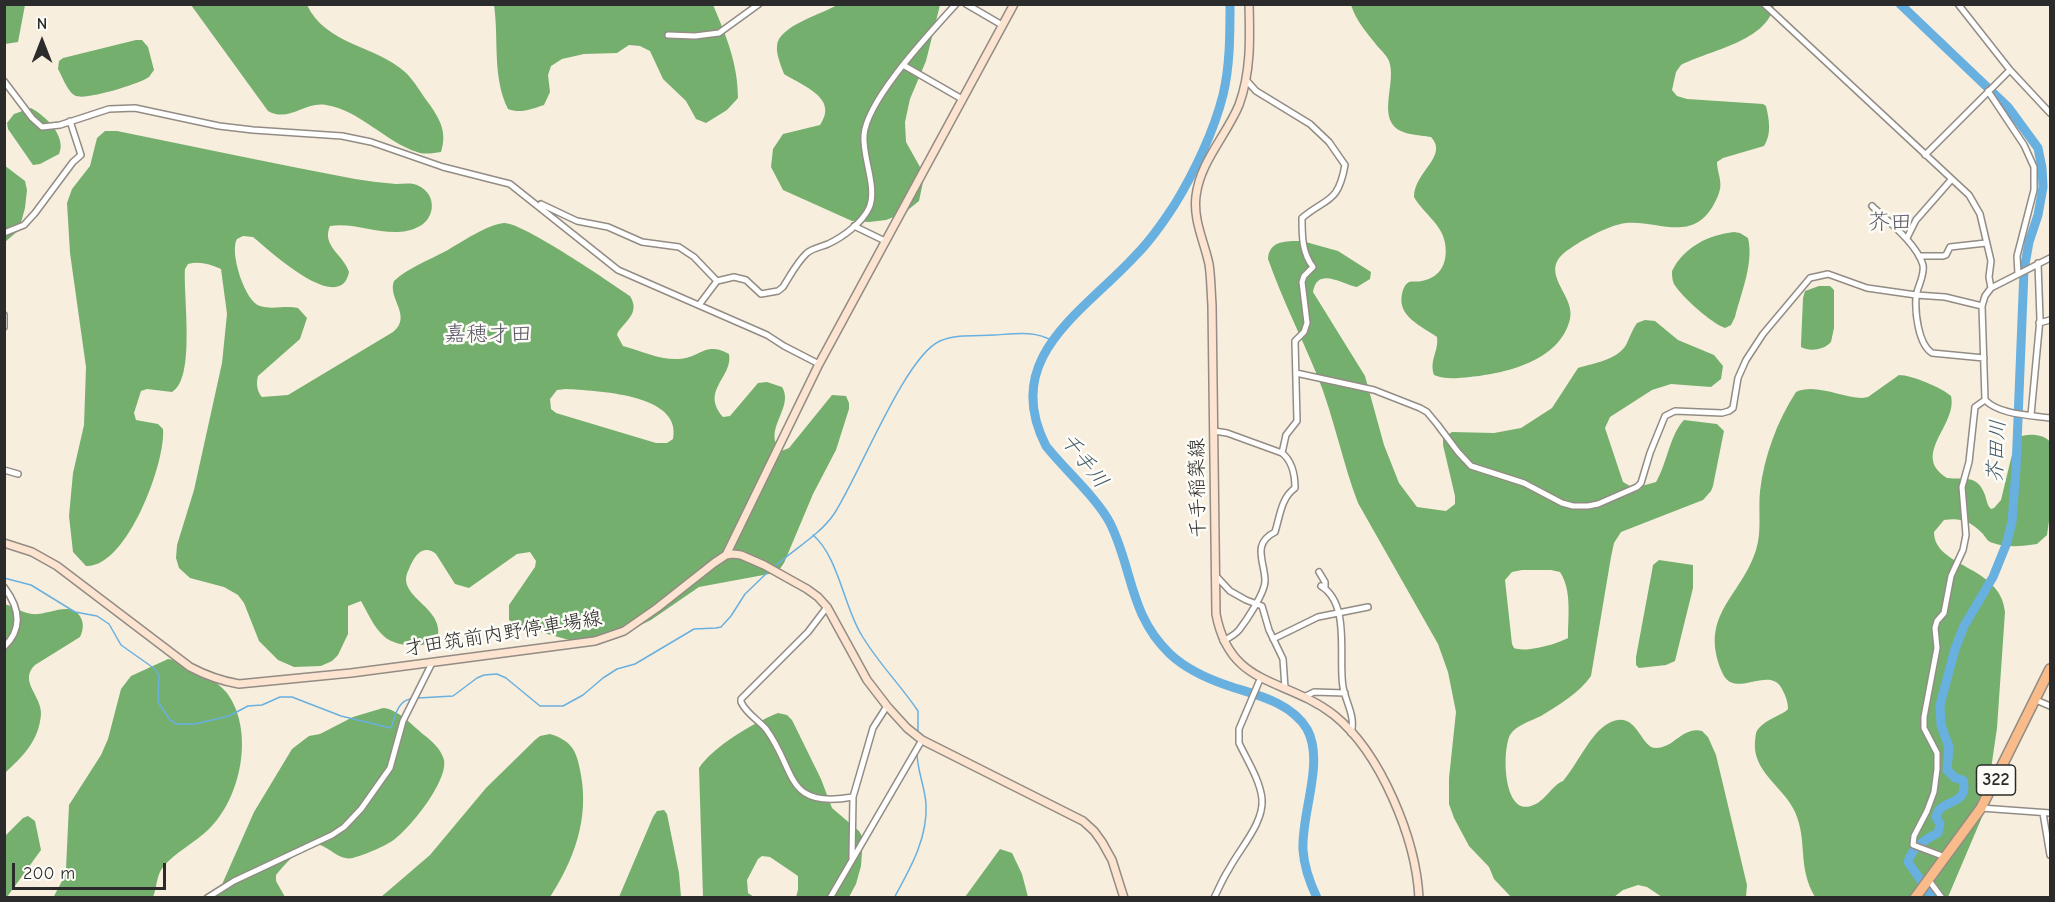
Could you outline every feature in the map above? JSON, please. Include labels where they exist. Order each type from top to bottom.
[{"type":"highway","name":"322","points":[[1915,897],[1981,808],[2050,669]]},
{"type":"main road","points":[[1014,4],[819,364],[726,555],[741,555],[764,565],[818,597],[827,607],[867,680],[887,706],[922,740],[1083,821],[1094,831],[1112,860],[1124,897]]},
{"type":"main road","name":"千手稲築線","points":[[1249,4],[1250,45],[1247,81],[1238,106],[1202,173],[1196,196],[1196,217],[1209,265],[1212,295],[1216,614],[1223,641],[1235,660],[1246,670],[1304,697],[1330,713],[1362,745],[1396,804],[1407,833],[1419,897]]},
{"type":"main road","name":"才田筑前内野停車場線","points":[[4,543],[32,552],[57,566],[190,668],[207,677],[239,684],[432,663],[589,642],[624,631],[726,555]]},
{"type":"street","points":[[668,35],[695,36],[719,33],[759,4]]},
{"type":"street","points":[[699,305],[717,281],[740,278],[746,280],[761,294],[778,291],[807,253],[828,244],[854,226],[868,209],[871,201],[871,184],[864,150],[867,121],[903,65],[956,4]]},
{"type":"street","points":[[966,4],[1002,25]]},
{"type":"street","points":[[1764,4],[1969,195],[1980,214],[1991,261],[1989,277],[1991,288]]},
{"type":"street","points":[[1958,4],[2010,70],[2050,113]]},
{"type":"street","points":[[903,65],[962,99]]},
{"type":"street","points":[[1924,155],[2010,70]]},
{"type":"street","points":[[4,81],[32,118],[42,127],[50,128],[109,108],[135,108],[219,126],[342,136],[371,142],[443,167],[510,184],[618,270],[767,335],[819,364]]},
{"type":"street","points":[[1247,81],[1256,91],[1310,124],[1329,142],[1345,165],[1339,188],[1324,204],[1302,218],[1302,239],[1306,258],[1313,267],[1304,276],[1302,282],[1307,323],[1304,332],[1295,340],[1297,422],[1286,435],[1282,453]]},
{"type":"street","points":[[1988,91],[2024,145],[2034,167],[2034,190],[2017,256],[2018,274]]},
{"type":"street","points":[[4,233],[24,225],[81,155],[70,121]]},
{"type":"street","points":[[1907,238],[1916,220],[1951,180]]},
{"type":"street","points":[[532,200],[578,221],[608,226],[642,242],[679,247],[694,256],[717,281]]},
{"type":"street","points":[[1872,206],[1907,238],[1919,256],[1923,271],[1916,295],[1916,309],[1922,340],[1927,350],[1932,353],[1984,358]]},
{"type":"street","points":[[854,226],[885,241]]},
{"type":"street","points":[[1919,256],[1943,256],[1950,247],[1986,243]]},
{"type":"street","points":[[2050,258],[1991,288],[1982,306],[1985,400],[1991,406],[2000,409],[2050,418]]},
{"type":"street","points":[[2031,415],[2039,323],[2038,263]]},
{"type":"street","points":[[1296,373],[1374,390],[1420,408],[1437,424],[1471,466],[1524,483],[1562,503],[1588,506],[1615,498],[1637,488],[1641,483],[1665,416],[1669,413],[1675,411],[1722,413],[1733,408],[1738,378],[1746,360],[1774,319],[1810,278],[1828,274],[1867,288],[1945,297],[1982,306]]},
{"type":"street","points":[[4,315],[4,327]]},
{"type":"street","points":[[2039,323],[2050,320]]},
{"type":"street","points":[[1945,857],[1913,845],[1913,840],[1936,785],[1937,753],[1924,728],[1937,648],[1935,628],[1946,607],[1952,576],[1966,535],[1962,488],[1969,462],[1975,407],[1985,400]]},
{"type":"street","points":[[1214,431],[1227,433],[1282,453],[1291,465],[1295,488],[1284,499],[1275,532],[1263,541],[1261,563],[1265,580],[1264,590],[1239,630],[1223,641]]},
{"type":"street","points":[[4,470],[18,474]]},
{"type":"street","points":[[1319,572],[1325,582],[1323,587],[1332,596],[1339,613],[1345,693],[1353,720],[1351,733]]},
{"type":"street","points":[[1216,576],[1230,591],[1262,606],[1273,639],[1283,659],[1285,688]]},
{"type":"street","points":[[4,587],[14,600],[18,614],[15,634],[4,647]]},
{"type":"street","points":[[827,607],[808,632],[741,699],[741,702],[767,731],[802,792],[831,801],[853,797]]},
{"type":"street","points":[[1273,639],[1308,621],[1368,608]]},
{"type":"street","points":[[207,897],[234,881],[332,836],[344,827],[361,809],[390,768],[403,721],[432,663]]},
{"type":"street","points":[[1214,897],[1259,818],[1262,808],[1262,797],[1257,782],[1238,736],[1261,677]]},
{"type":"street","points":[[1304,697],[1314,692],[1345,693]]},
{"type":"street","points":[[2036,700],[2050,706]]},
{"type":"street","points":[[852,860],[853,797],[873,728],[887,706]]},
{"type":"street","points":[[830,897],[922,740]]},
{"type":"street","points":[[1981,808],[2050,813]]},
{"type":"street","points":[[2043,813],[2050,855]]},
{"type":"street","points":[[1927,881],[1942,897]]},
{"type":"green space","points":[[4,5],[25,5],[18,42],[5,44]]},
{"type":"green space","points":[[191,5],[307,5],[326,29],[393,63],[408,75],[440,122],[443,133],[441,152],[426,154],[417,152],[394,141],[350,113],[326,105],[311,106],[283,115],[268,111]]},
{"type":"green space","points":[[494,5],[713,5],[734,62],[738,98],[727,110],[706,123],[696,119],[686,101],[663,79],[650,51],[640,46],[629,45],[617,53],[584,54],[562,59],[551,66],[548,75],[550,92],[544,105],[522,111],[508,109],[498,71]]},
{"type":"green space","points":[[837,5],[940,5],[926,61],[910,99],[905,122],[906,142],[920,167],[923,182],[919,201],[904,213],[886,220],[852,221],[783,190],[771,167],[773,149],[783,134],[820,125],[825,116],[822,100],[809,88],[784,74],[777,53],[779,39],[785,32],[802,21]]},
{"type":"green space","points":[[1351,5],[1774,5],[1769,17],[1750,36],[1681,65],[1676,72],[1672,90],[1677,96],[1687,99],[1763,104],[1766,106],[1768,116],[1767,141],[1764,146],[1723,158],[1717,162],[1719,193],[1713,206],[1695,224],[1673,227],[1638,223],[1619,224],[1594,235],[1564,253],[1557,261],[1555,269],[1556,277],[1568,302],[1570,319],[1564,333],[1544,355],[1500,372],[1461,378],[1438,377],[1434,375],[1433,370],[1437,337],[1412,320],[1403,309],[1401,302],[1407,283],[1429,279],[1439,272],[1444,262],[1446,250],[1443,236],[1414,197],[1419,180],[1434,158],[1435,144],[1431,137],[1405,133],[1393,125],[1388,111],[1391,77],[1389,61],[1363,27]]},
{"type":"green space","points":[[142,40],[148,47],[154,70],[149,77],[91,96],[76,96],[70,92],[58,69],[59,61],[63,58]]},
{"type":"green space","points":[[31,108],[43,116],[54,128],[61,147],[59,154],[40,164],[33,165],[8,129],[7,123],[14,114]]},
{"type":"green space","points":[[105,131],[117,131],[355,179],[391,184],[414,184],[429,194],[432,206],[429,217],[420,226],[409,230],[387,232],[353,226],[330,226],[328,239],[349,272],[343,284],[332,287],[319,284],[303,276],[253,237],[243,236],[237,239],[235,254],[237,265],[244,286],[254,303],[265,307],[298,308],[307,318],[300,339],[258,376],[257,387],[262,397],[288,395],[393,332],[401,320],[394,294],[394,281],[412,268],[474,234],[504,223],[514,225],[547,242],[630,296],[633,311],[617,335],[623,346],[672,359],[686,358],[714,349],[729,354],[727,370],[719,384],[715,399],[717,408],[723,417],[730,416],[758,383],[767,382],[782,387],[785,403],[775,435],[776,443],[781,451],[789,448],[832,395],[846,396],[849,409],[836,450],[813,494],[784,563],[779,570],[769,574],[699,587],[651,620],[620,635],[590,640],[569,640],[516,625],[509,620],[509,605],[535,567],[536,561],[530,552],[517,554],[469,588],[455,584],[436,554],[423,550],[413,560],[406,579],[408,588],[435,619],[438,629],[437,641],[429,644],[407,645],[389,640],[382,635],[361,601],[348,606],[348,634],[338,655],[332,661],[321,666],[294,667],[278,660],[259,641],[244,603],[238,595],[224,587],[190,578],[179,568],[176,558],[177,545],[194,490],[222,363],[227,314],[221,269],[209,264],[196,263],[188,264],[185,269],[187,335],[184,371],[179,384],[172,392],[147,389],[141,391],[134,413],[136,420],[158,424],[163,429],[158,465],[151,487],[141,511],[116,550],[101,562],[86,566],[73,552],[69,516],[73,473],[84,425],[86,367],[70,253],[67,203],[72,189],[90,166],[97,138]],"holes":[[[557,390],[615,394],[651,403],[664,412],[672,424],[673,439],[667,443],[656,443],[556,413],[551,409],[550,399]]]},
{"type":"green space","points":[[4,165],[25,181],[27,190],[19,230],[5,242]]},
{"type":"green space","points":[[1734,232],[1748,238],[1749,258],[1735,317],[1731,325],[1725,328],[1697,309],[1683,296],[1674,284],[1672,271],[1690,249],[1706,239]]},
{"type":"green space","points":[[1302,241],[1338,251],[1371,272],[1370,279],[1357,287],[1325,278],[1315,284],[1313,292],[1365,376],[1384,445],[1399,483],[1417,507],[1446,511],[1455,504],[1443,438],[1452,432],[1494,433],[1521,428],[1552,408],[1578,368],[1605,360],[1622,350],[1637,323],[1645,320],[1655,321],[1678,340],[1714,355],[1723,366],[1721,379],[1711,387],[1671,384],[1652,390],[1610,417],[1605,428],[1623,482],[1638,487],[1656,482],[1675,433],[1684,420],[1717,424],[1724,431],[1713,486],[1703,500],[1621,532],[1614,543],[1611,557],[1591,676],[1581,688],[1562,703],[1520,726],[1510,735],[1507,743],[1506,767],[1510,792],[1515,801],[1522,806],[1531,806],[1563,781],[1590,741],[1602,727],[1609,723],[1618,720],[1632,724],[1646,742],[1656,748],[1668,745],[1689,732],[1702,731],[1708,737],[1716,755],[1747,885],[1746,897],[1662,897],[1647,887],[1638,885],[1623,890],[1614,897],[1511,897],[1494,879],[1489,867],[1469,846],[1449,804],[1449,778],[1456,712],[1448,672],[1438,644],[1358,503],[1323,391],[1268,259],[1275,245]],"holes":[[[1551,570],[1560,572],[1564,579],[1568,604],[1568,638],[1533,649],[1514,648],[1505,580],[1512,572]]]},
{"type":"green space","points":[[1819,286],[1830,286],[1834,290],[1834,328],[1831,342],[1828,345],[1808,349],[1801,347],[1803,298],[1805,291]]},
{"type":"green space","points":[[1899,375],[1926,382],[1951,396],[1948,418],[1934,450],[1933,460],[1937,469],[1947,478],[1970,479],[1978,484],[1991,509],[2001,500],[2016,438],[2034,435],[2050,442],[2050,514],[2047,535],[2037,544],[1998,545],[1987,540],[1975,526],[1956,519],[1944,520],[1934,532],[1937,544],[1945,553],[1992,585],[2001,597],[2005,612],[1997,728],[1985,810],[1948,897],[1815,897],[1806,875],[1801,833],[1795,812],[1763,770],[1755,752],[1757,731],[1765,723],[1788,709],[1786,697],[1777,683],[1770,680],[1735,684],[1728,680],[1722,672],[1716,652],[1715,636],[1724,607],[1741,581],[1756,550],[1760,491],[1768,452],[1777,427],[1796,392],[1812,389],[1862,398],[1868,397]]},
{"type":"green space","points":[[1659,560],[1693,565],[1693,588],[1675,661],[1666,665],[1639,668],[1636,665],[1636,657],[1653,565]]},
{"type":"green space","points":[[4,604],[32,614],[72,610],[77,612],[83,625],[80,637],[35,665],[30,671],[30,683],[40,707],[40,724],[29,747],[5,773]]},
{"type":"green space","points":[[168,659],[191,667],[216,683],[227,693],[236,708],[242,745],[236,782],[229,800],[209,829],[163,867],[153,897],[53,898],[66,869],[69,805],[101,755],[108,739],[121,689],[131,676]]},
{"type":"green space","points":[[383,708],[394,711],[410,723],[436,746],[444,760],[440,780],[427,803],[410,825],[391,842],[353,858],[342,857],[321,845],[306,847],[292,857],[276,875],[276,881],[285,897],[216,898],[254,812],[292,749],[309,736],[320,734],[353,717]]},
{"type":"green space","points":[[778,713],[787,715],[792,720],[821,779],[832,808],[859,831],[863,838],[861,866],[856,884],[849,897],[796,897],[798,876],[770,857],[762,856],[758,859],[747,880],[748,893],[754,897],[703,897],[699,768],[714,752],[735,736]]},
{"type":"green space","points":[[550,734],[564,740],[573,748],[579,767],[583,807],[572,854],[550,897],[381,897],[430,855],[486,788],[535,740],[540,736]]},
{"type":"green space","points":[[664,810],[667,814],[679,873],[681,897],[619,897],[653,817],[657,811]]},
{"type":"green space","points":[[28,816],[35,821],[41,850],[5,897],[5,836]]},
{"type":"green space","points":[[1000,849],[1012,853],[1022,874],[1028,897],[965,897]]},
{"type":"waterway","name":"千手川","points":[[1230,4],[1229,50],[1225,84],[1209,137],[1196,165],[1175,204],[1147,243],[1054,338],[1041,361],[1033,387],[1035,415],[1046,446],[1089,494],[1110,523],[1118,540],[1139,608],[1157,639],[1170,654],[1190,669],[1282,706],[1292,712],[1307,729],[1314,757],[1303,850],[1308,874],[1317,898]]},
{"type":"waterway","name":"芥田川","points":[[1900,4],[2008,107],[2038,148],[2043,187],[2024,270],[2012,522],[2006,545],[1993,577],[1964,626],[1955,649],[1940,705],[1941,725],[1949,747],[1947,770],[1955,778],[1963,780],[1964,789],[1958,799],[1938,811],[1936,817],[1940,824],[1938,833],[1916,848],[1908,862],[1933,898]]},
{"type":"waterway","points":[[773,568],[813,536],[834,514],[898,392],[926,351],[940,341],[960,336],[1024,334],[1039,335],[1052,341]]},
{"type":"waterway","points":[[813,535],[829,555],[861,634],[918,711],[918,733]]},
{"type":"waterway","points":[[418,698],[453,696],[477,678],[497,674],[506,678],[540,706],[563,706],[583,695],[617,669],[635,664],[694,629],[721,627],[745,594],[769,571]]},
{"type":"waterway","points":[[4,578],[31,585],[75,612],[97,616],[109,624],[121,645],[155,669],[159,676],[158,702],[170,720],[177,724],[195,724],[229,716],[248,706],[262,705],[280,697],[292,697],[341,716],[391,728],[399,707],[410,699]]},
{"type":"waterway","points":[[894,898],[917,853],[926,817],[926,804],[917,753]]},
{"type":"district","name":"芥田","points":[[1890,223]]},
{"type":"district","name":"嘉穂才田","points":[[488,335]]}]
